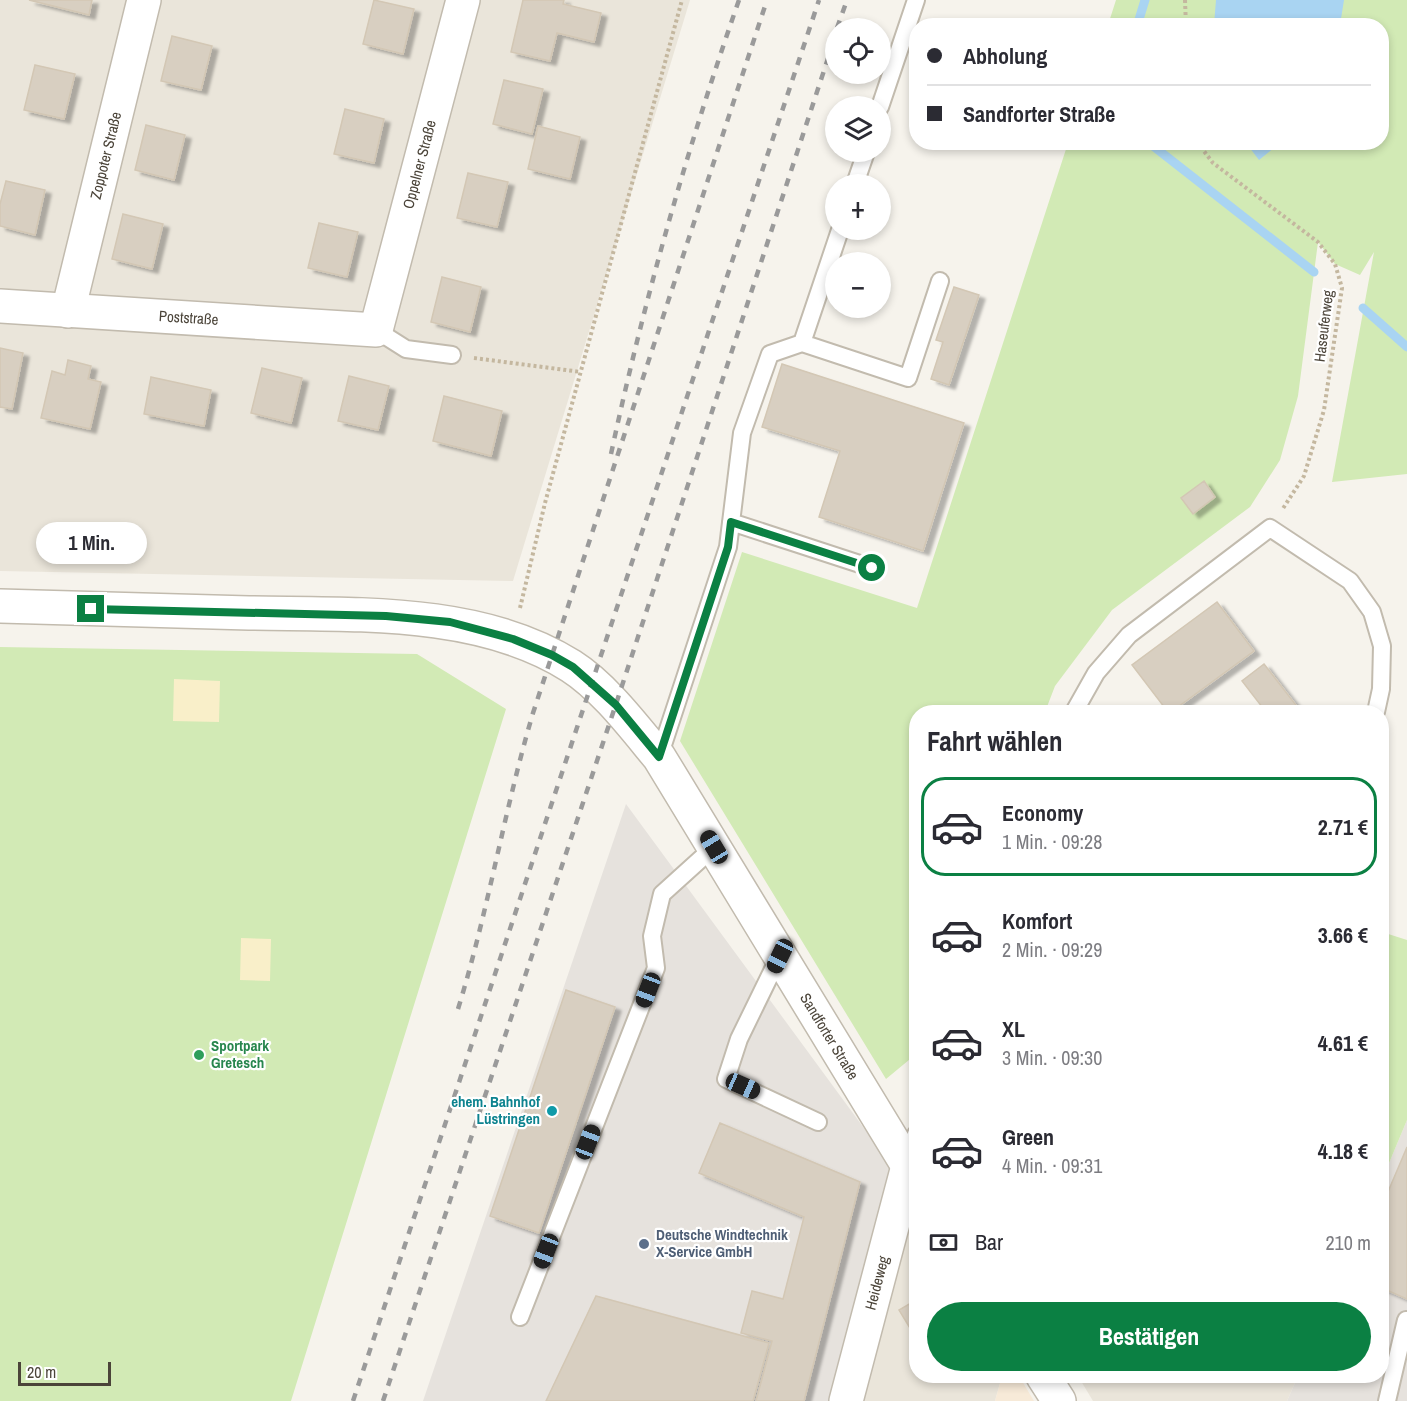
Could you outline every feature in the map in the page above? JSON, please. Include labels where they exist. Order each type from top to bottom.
[{"type":"street","name":"Zoppoter Straße","points":[[68,311],[144,0]]},
{"type":"street","name":"Oppelner Straße","points":[[376,330],[463,0]]},
{"type":"street","name":"Poststraße","points":[[0,306],[376,330]]},
{"type":"street","name":"Sandforter Straße","points":[[0,606],[386,616],[450,622],[513,639],[552,655],[573,667],[616,705],[659,757],[909,1168]]},
{"type":"street","name":"Heideweg","points":[[846,1401],[909,1183]]},
{"type":"street","points":[[1047,1383],[1059,1401]]},
{"type":"lane","points":[[910,18],[916,0]]},
{"type":"lane","points":[[884,96],[909,21]]},
{"type":"lane","points":[[802,343],[837,240]]},
{"type":"lane","points":[[659,757],[728,547],[742,433],[770,354],[802,343],[908,378],[940,281]]},
{"type":"lane","points":[[376,330],[406,349],[452,355]]},
{"type":"lane","points":[[731,522],[872,568]]},
{"type":"lane","points":[[1078,705],[1096,673],[1129,635],[1270,528],[1350,581],[1372,612],[1382,646],[1381,689],[1378,705]]},
{"type":"lane","points":[[520,1317],[657,968],[652,936],[662,894],[714,847]]},
{"type":"lane","points":[[780,956],[739,1039],[726,1079],[818,1122]]},
{"type":"lane","points":[[1387,1401],[1406,1320]]},
{"type":"path","points":[[513,639],[545,502],[681,0]]},
{"type":"path","points":[[1185,0],[1186,18]]},
{"type":"path","name":"Haseuferweg","points":[[1203,150],[1213,163],[1318,242],[1335,264],[1342,288],[1324,410],[1304,476],[1270,528]]},
{"type":"path","points":[[452,355],[581,372]]},
{"type":"shaded area","points":[[0,0],[690,0],[513,581],[0,571]]},
{"type":"shaded area","points":[[626,804],[909,1190],[909,1211],[860,1401],[423,1401]]},
{"type":"shaded area","points":[[1407,1120],[1407,1401],[1287,1401],[1295,1383],[1389,1383],[1389,1163]]},
{"type":"shaded area","points":[[909,1211],[909,1383],[1000,1383],[995,1401],[860,1401]]},
{"type":"shaded area","points":[[1000,1383],[1023,1383],[1034,1401],[995,1401]]},
{"type":"shaded area","points":[[1082,1383],[1295,1383],[1287,1401],[1093,1401]]},
{"type":"green space","points":[[1116,0],[1407,0],[1407,474],[1332,482],[1374,252],[1360,275],[1335,264],[1318,242],[1298,396],[1280,460],[1250,507],[1112,610],[1055,686],[1048,705],[909,705],[909,1060],[886,1079],[680,741],[742,552],[917,608],[1066,150],[1389,150],[1389,18],[1110,18]]},
{"type":"green space","name":"Sportpark Gretesch","points":[[0,647],[417,654],[506,709],[291,1401],[0,1401]]},
{"type":"green space","points":[[1389,934],[1407,940],[1407,1120],[1389,1163]]},
{"type":"sand","points":[[174,679],[220,681],[219,722],[173,721]]},
{"type":"sand","points":[[241,938],[271,939],[270,981],[240,980]]},
{"type":"water","points":[[1216,0],[1344,0],[1341,18],[1215,18]]},
{"type":"water","points":[[1251,150],[1271,150],[1259,160]]},
{"type":"building","points":[[29,0],[92,0],[89,15]]},
{"type":"building","points":[[374,0],[414,9],[403,54],[363,44]]},
{"type":"building","points":[[523,0],[564,0],[563,4],[601,13],[594,42],[557,33],[550,61],[511,52]]},
{"type":"building","points":[[172,36],[212,46],[201,90],[161,81]]},
{"type":"building","points":[[35,65],[75,74],[64,119],[24,110]]},
{"type":"building","points":[[504,80],[543,89],[532,134],[493,124]]},
{"type":"building","points":[[345,109],[384,119],[374,163],[334,154]]},
{"type":"building","points":[[146,125],[185,135],[174,180],[135,170]]},
{"type":"building","points":[[538,126],[580,137],[570,179],[528,169]]},
{"type":"building","points":[[468,173],[508,182],[497,227],[457,218]]},
{"type":"building","points":[[6,181],[45,190],[35,235],[0,226],[0,204]]},
{"type":"building","points":[[123,214],[163,224],[152,269],[112,259]]},
{"type":"building","points":[[319,223],[358,232],[347,277],[308,268]]},
{"type":"building","points":[[442,277],[481,287],[470,332],[431,322]]},
{"type":"building","points":[[954,287],[979,295],[949,385],[931,379],[943,342],[936,340]]},
{"type":"building","points":[[0,348],[23,353],[12,409],[0,407]]},
{"type":"building","points":[[68,360],[91,366],[88,379],[101,382],[90,429],[41,418],[52,371],[65,375]]},
{"type":"building","points":[[782,364],[964,423],[923,551],[819,517],[840,451],[762,427]]},
{"type":"building","points":[[262,368],[302,378],[291,423],[251,413]]},
{"type":"building","points":[[349,376],[389,386],[378,430],[338,421]]},
{"type":"building","points":[[151,377],[211,390],[204,426],[144,414]]},
{"type":"building","points":[[444,396],[502,411],[491,456],[433,441]]},
{"type":"building","points":[[1204,481],[1215,497],[1193,514],[1181,498]]},
{"type":"building","points":[[1217,602],[1254,651],[1181,705],[1163,705],[1132,665]]},
{"type":"building","points":[[1264,664],[1296,705],[1261,705],[1242,681]]},
{"type":"building","name":"ehem. Bahnhof Lüstringen","points":[[566,990],[615,1007],[539,1233],[490,1216]]},
{"type":"building","points":[[720,1123],[860,1182],[804,1401],[756,1401],[772,1341],[741,1333],[752,1291],[783,1299],[804,1217],[699,1173]]},
{"type":"building","points":[[1407,1147],[1407,1299],[1389,1291],[1389,1189]]},
{"type":"building","points":[[596,1296],[769,1343],[753,1401],[546,1401]]},
{"type":"building","points":[[909,1304],[909,1326],[899,1310]]},
{"type":"waterway","points":[[1139,18],[1145,0]]},
{"type":"waterway","points":[[1158,150],[1314,272]]},
{"type":"waterway","points":[[1363,308],[1407,347]]},
{"type":"railway","points":[[611,454],[668,225],[739,0]]},
{"type":"railway","points":[[458,1009],[533,713],[767,0]]},
{"type":"railway","points":[[353,1401],[819,0]]},
{"type":"railway","points":[[841,18],[847,0]]},
{"type":"railway","points":[[383,1401],[616,704],[825,68]]},
{"type":"place","name":"Sportpark Gretesch","points":[[199,1055]]},
{"type":"place","name":"ehem. Bahnhof Lüstringen","points":[[552,1111]]},
{"type":"place","name":"Deutsche Windtechnik X-Service GmbH","points":[[644,1244]]},
{"type":"route","points":[[91,609],[386,616],[450,622],[513,639],[552,655],[573,667],[616,705],[659,757],[728,547],[731,522],[872,568]]}]
